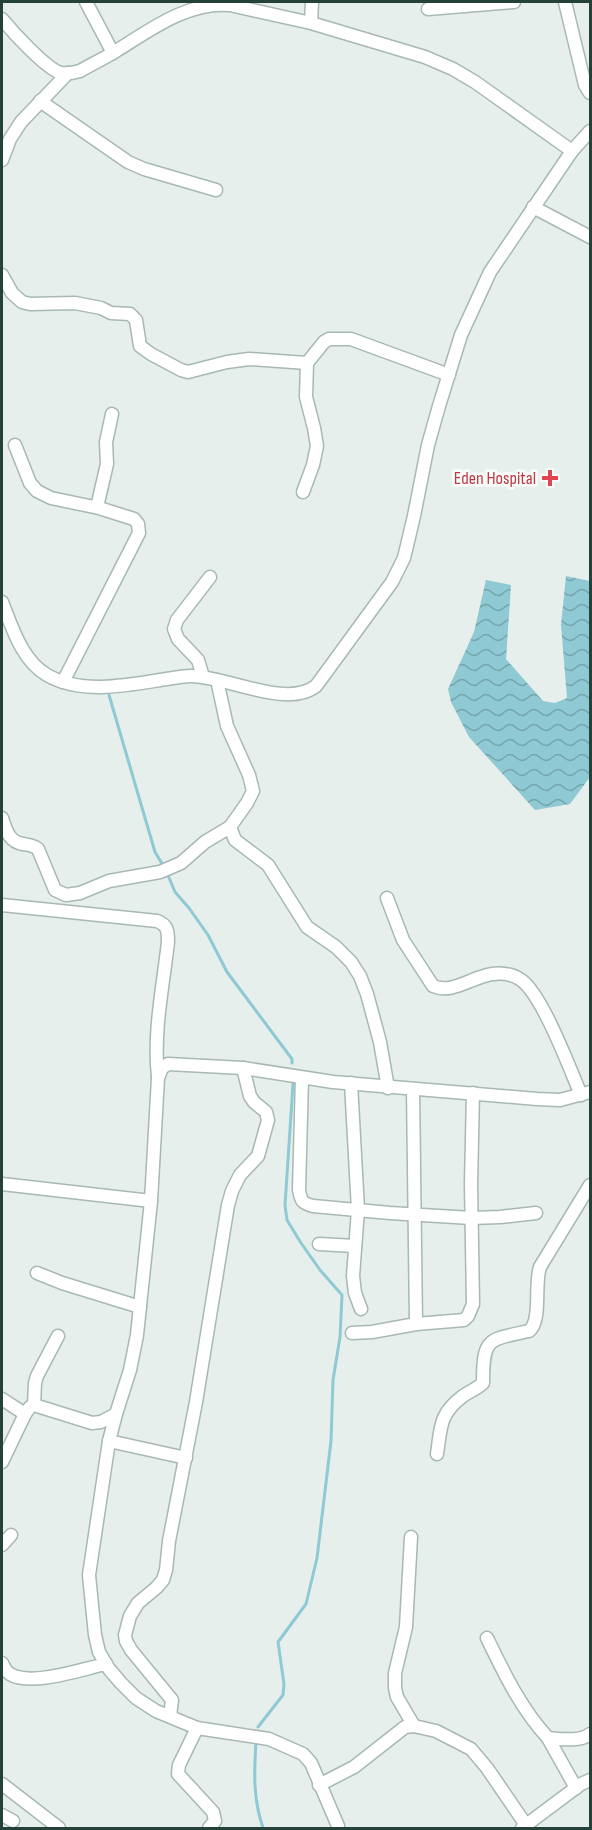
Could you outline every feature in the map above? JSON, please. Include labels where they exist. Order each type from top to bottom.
[{"type":"street","points":[[86,2],[113,53]]},
{"type":"street","points":[[311,23],[312,2]]},
{"type":"street","points":[[428,9],[514,2]]},
{"type":"street","points":[[565,2],[585,85],[591,93]]},
{"type":"street","points":[[2,18],[53,70],[63,73],[80,71],[177,15],[217,4],[311,23],[425,57],[453,69],[476,82],[572,151]]},
{"type":"street","points":[[2,160],[10,139],[21,122],[68,73]]},
{"type":"street","points":[[40,101],[128,162],[144,169],[216,190]]},
{"type":"street","points":[[2,602],[24,651],[37,668],[46,675],[63,682],[85,686],[126,686],[191,676],[276,693],[290,694],[310,691],[392,582],[404,558],[439,406],[461,335],[490,272],[572,151],[591,131]]},
{"type":"street","points":[[533,207],[591,237]]},
{"type":"street","points":[[2,275],[12,293],[22,302],[30,304],[75,303],[101,308],[111,313],[130,314],[136,320],[140,346],[181,370],[197,371],[227,362],[249,359],[307,363]]},
{"type":"street","points":[[303,492],[317,446],[315,428],[306,398],[307,363],[324,342],[329,339],[351,339],[450,375]]},
{"type":"street","points":[[97,507],[107,464],[107,435],[112,414]]},
{"type":"street","points":[[15,445],[30,483],[37,491],[51,498],[97,507],[134,519],[138,524],[139,533],[63,682]]},
{"type":"street","points":[[203,677],[198,660],[178,639],[174,629],[177,620],[210,577]]},
{"type":"street","points":[[2,818],[13,840],[38,849],[51,884],[60,893],[72,895],[109,881],[165,870],[181,862],[230,827],[253,791],[226,726],[217,680]]},
{"type":"street","points":[[230,827],[235,840],[268,865],[308,927],[336,947],[351,962],[360,976],[380,1042],[388,1088]]},
{"type":"street","points":[[158,1078],[162,1068],[168,1064],[243,1068],[302,1078],[388,1088],[560,1100],[586,1093],[531,988],[520,979],[507,974],[484,976],[441,990],[433,986],[403,940],[387,898]]},
{"type":"street","points":[[2,904],[157,921],[166,927],[168,932],[158,1019],[156,1061],[158,1078],[151,1202],[137,1335],[130,1370],[109,1441],[89,1575],[99,1652],[121,1683],[136,1698],[156,1711],[197,1728],[269,1739],[303,1754],[310,1763],[338,1826]]},
{"type":"street","points":[[170,1716],[172,1700],[170,1695],[136,1656],[126,1641],[125,1635],[130,1616],[138,1603],[163,1580],[166,1570],[169,1541],[186,1458],[228,1206],[240,1175],[258,1156],[268,1120],[266,1112],[250,1096],[243,1068]]},
{"type":"street","points":[[302,1078],[299,1190],[304,1204],[471,1218],[536,1213]]},
{"type":"street","points":[[351,1083],[358,1210],[353,1276],[355,1293],[361,1310]]},
{"type":"street","points":[[413,1089],[416,1324]]},
{"type":"street","points":[[352,1333],[464,1320],[468,1316],[473,1304],[471,1218],[473,1093]]},
{"type":"street","points":[[2,1184],[151,1202]]},
{"type":"street","points":[[437,1454],[445,1412],[483,1383],[486,1348],[491,1341],[498,1337],[534,1328],[537,1275],[540,1267],[591,1185]]},
{"type":"street","points":[[319,1244],[355,1246]]},
{"type":"street","points":[[37,1273],[140,1307]]},
{"type":"street","points":[[34,1405],[37,1376],[58,1336]]},
{"type":"street","points":[[2,1400],[25,1414]]},
{"type":"street","points":[[34,1405],[92,1423],[101,1422],[116,1414]]},
{"type":"street","points":[[2,1462],[6,1441],[30,1407],[34,1405]]},
{"type":"street","points":[[109,1441],[186,1458]]},
{"type":"street","points":[[2,1545],[11,1535]]},
{"type":"street","points":[[411,1537],[406,1627],[395,1673],[395,1688],[397,1697],[414,1726]]},
{"type":"street","points":[[487,1638],[501,1668],[529,1716],[548,1738],[576,1788]]},
{"type":"street","points":[[2,1663],[10,1675],[30,1678],[49,1677],[106,1664]]},
{"type":"street","points":[[319,1785],[354,1767],[405,1727],[414,1726],[436,1731],[471,1749],[487,1768],[524,1827],[576,1788],[591,1780]]},
{"type":"street","points":[[197,1728],[179,1766],[178,1774],[213,1812],[215,1821],[208,1828]]},
{"type":"street","points":[[548,1738],[579,1738],[591,1734]]},
{"type":"street","points":[[2,1784],[59,1828]]},
{"type":"water","points":[[566,576],[590,581],[590,777],[570,804],[535,810],[469,737],[451,702],[448,689],[474,632],[486,580],[511,585],[506,659],[543,701],[555,703],[567,698],[561,625]]},
{"type":"waterway","points":[[109,695],[155,852],[164,867]]},
{"type":"waterway","points":[[167,873],[175,892],[208,935],[227,972],[292,1059],[292,1063]]},
{"type":"waterway","points":[[258,1727],[283,1695],[284,1684],[278,1642],[306,1604],[317,1558],[331,1441],[333,1380],[340,1337],[342,1295],[320,1270],[287,1220],[285,1205],[293,1084]]},
{"type":"waterway","points":[[256,1742],[255,1786],[263,1828]]},
{"type":"place","name":"Eden Hospital","points":[[550,478]]}]
